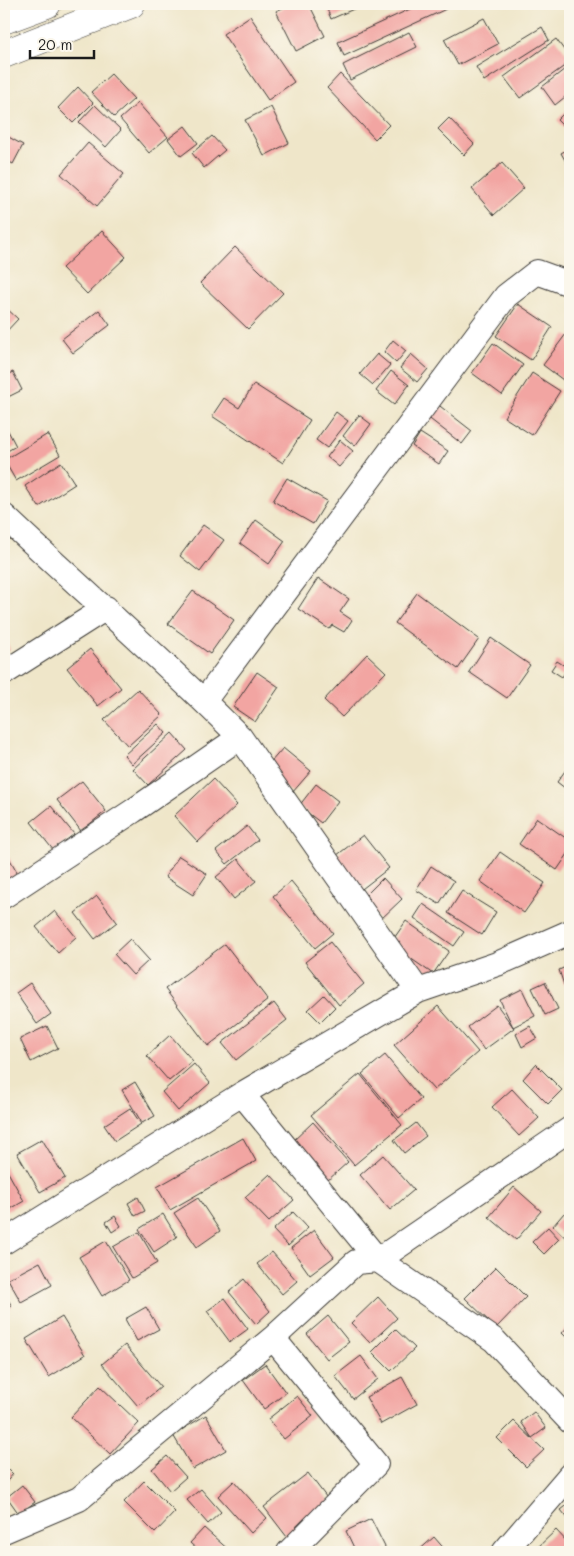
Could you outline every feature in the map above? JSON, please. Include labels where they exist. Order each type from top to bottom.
[{"type":"main road","points":[[4,20],[47,4]]},
{"type":"main road","points":[[4,54],[131,4]]},
{"type":"street","points":[[204,701],[506,296],[537,272],[570,284]]},
{"type":"street","points":[[4,516],[106,608],[240,737],[418,991]]},
{"type":"street","points":[[4,673],[106,608]]},
{"type":"street","points":[[4,896],[134,811],[240,737]]},
{"type":"street","points":[[4,1242],[242,1094],[418,991],[496,964],[570,932]]},
{"type":"street","points":[[242,1094],[378,1260],[494,1340],[570,1421]]},
{"type":"street","points":[[4,1531],[79,1499],[274,1338],[356,1262],[378,1260],[570,1129]]},
{"type":"street","points":[[274,1338],[376,1464],[289,1552]]},
{"type":"street","points":[[504,1552],[570,1475]]},
{"type":"building","points":[[291,4],[309,4],[325,36],[296,51],[276,11]]},
{"type":"building","points":[[325,4],[365,4],[331,19]]},
{"type":"building","points":[[421,4],[444,4],[446,9],[344,56],[338,42]]},
{"type":"building","points":[[250,16],[294,82],[268,100],[223,34]]},
{"type":"building","points":[[484,18],[498,44],[458,65],[444,39]]},
{"type":"building","points":[[542,27],[549,40],[484,81],[476,67]]},
{"type":"building","points":[[409,32],[417,47],[350,80],[343,65]]},
{"type":"building","points":[[556,39],[570,58],[570,62],[520,98],[504,77]]},
{"type":"building","points":[[570,65],[570,93],[555,105],[542,87]]},
{"type":"building","points":[[111,74],[134,99],[114,117],[91,92]]},
{"type":"building","points":[[340,74],[389,125],[375,139],[327,88]]},
{"type":"building","points":[[78,87],[93,103],[73,123],[58,108]]},
{"type":"building","points":[[138,103],[168,137],[149,153],[120,119]]},
{"type":"building","points":[[95,105],[121,130],[106,147],[79,122]]},
{"type":"building","points":[[271,107],[289,143],[264,156],[245,120]]},
{"type":"building","points":[[570,107],[570,133],[557,120]]},
{"type":"building","points":[[449,118],[474,144],[464,155],[438,129]]},
{"type":"building","points":[[185,126],[198,143],[181,156],[168,139]]},
{"type":"building","points":[[5,135],[23,145],[13,164],[4,159]]},
{"type":"building","points":[[212,136],[225,150],[204,168],[192,153]]},
{"type":"building","points":[[88,143],[124,174],[97,206],[61,174]]},
{"type":"building","points":[[570,148],[570,169],[561,153]]},
{"type":"building","points":[[502,163],[524,188],[494,215],[472,189]]},
{"type":"building","points":[[102,231],[126,257],[87,294],[62,268]]},
{"type":"building","points":[[235,247],[283,293],[248,329],[200,283]]},
{"type":"building","points":[[518,304],[552,327],[531,360],[496,336]]},
{"type":"building","points":[[4,306],[18,319],[4,334]]},
{"type":"building","points":[[99,310],[110,325],[73,353],[62,339]]},
{"type":"building","points":[[566,334],[570,336],[570,370],[563,380],[543,365]]},
{"type":"building","points":[[393,340],[406,351],[396,363],[384,352]]},
{"type":"building","points":[[493,343],[523,365],[502,395],[472,373]]},
{"type":"building","points":[[377,354],[390,365],[373,385],[360,374]]},
{"type":"building","points":[[411,354],[428,369],[417,382],[400,368]]},
{"type":"building","points":[[391,371],[409,385],[394,405],[376,391]]},
{"type":"building","points":[[13,372],[22,390],[4,399],[4,376]]},
{"type":"building","points":[[532,373],[560,391],[532,435],[504,417]]},
{"type":"building","points":[[254,384],[310,420],[283,463],[212,416],[224,398],[239,408]]},
{"type":"building","points":[[436,403],[472,431],[462,444],[426,416]]},
{"type":"building","points":[[336,412],[348,421],[327,448],[316,440]]},
{"type":"building","points":[[359,415],[371,424],[355,446],[343,436]]},
{"type":"building","points":[[4,423],[16,446],[4,453]]},
{"type":"building","points":[[420,433],[448,451],[439,464],[412,446]]},
{"type":"building","points":[[48,434],[60,455],[16,481],[4,460]]},
{"type":"building","points":[[340,440],[353,451],[339,467],[327,457]]},
{"type":"building","points":[[61,462],[75,484],[39,507],[25,486]]},
{"type":"building","points":[[287,478],[327,501],[313,524],[273,501]]},
{"type":"building","points":[[256,520],[285,541],[269,564],[240,543]]},
{"type":"building","points":[[203,525],[224,540],[200,572],[180,556]]},
{"type":"building","points":[[318,578],[349,599],[340,612],[352,620],[344,632],[332,625],[329,629],[298,609]]},
{"type":"building","points":[[193,591],[234,620],[210,654],[168,624]]},
{"type":"building","points":[[417,593],[479,639],[458,669],[395,623]]},
{"type":"building","points":[[4,634],[10,650],[4,653]]},
{"type":"building","points":[[491,638],[530,665],[507,698],[469,672]]},
{"type":"building","points":[[90,649],[121,688],[98,706],[67,668]]},
{"type":"building","points":[[367,654],[386,672],[342,717],[324,700]]},
{"type":"building","points":[[557,661],[568,668],[562,677],[551,670]]},
{"type":"building","points":[[257,672],[279,687],[255,722],[233,707]]},
{"type":"building","points":[[138,689],[162,715],[128,746],[104,720]]},
{"type":"building","points":[[158,724],[166,733],[132,764],[124,755]]},
{"type":"building","points":[[172,733],[187,750],[148,785],[133,769]]},
{"type":"building","points":[[283,748],[311,771],[292,793],[264,770]]},
{"type":"building","points":[[570,764],[570,792],[557,782]]},
{"type":"building","points":[[213,779],[237,805],[198,842],[174,816]]},
{"type":"building","points":[[82,781],[106,811],[81,831],[57,800]]},
{"type":"building","points":[[316,784],[338,801],[321,823],[299,806]]},
{"type":"building","points":[[51,806],[74,834],[54,851],[31,822]]},
{"type":"building","points":[[537,818],[570,841],[570,851],[557,870],[519,844]]},
{"type":"building","points":[[247,826],[258,840],[227,864],[216,851]]},
{"type":"building","points":[[363,835],[389,868],[358,892],[332,859]]},
{"type":"building","points":[[4,849],[20,877],[4,887]]},
{"type":"building","points":[[500,852],[545,883],[524,913],[480,881]]},
{"type":"building","points":[[179,856],[207,874],[193,895],[165,877]]},
{"type":"building","points":[[238,859],[256,881],[234,899],[216,877]]},
{"type":"building","points":[[431,866],[454,881],[439,904],[416,890]]},
{"type":"building","points":[[383,878],[402,899],[380,920],[361,900]]},
{"type":"building","points":[[291,881],[333,933],[315,948],[273,896]]},
{"type":"building","points":[[462,891],[496,912],[482,935],[448,913]]},
{"type":"building","points":[[97,896],[117,922],[95,939],[75,913]]},
{"type":"building","points":[[423,904],[464,932],[454,946],[414,918]]},
{"type":"building","points":[[55,911],[76,937],[58,953],[36,927]]},
{"type":"building","points":[[406,921],[449,951],[433,974],[390,944]]},
{"type":"building","points":[[130,939],[149,960],[133,975],[114,954]]},
{"type":"building","points":[[330,942],[364,984],[339,1005],[305,962]]},
{"type":"building","points":[[225,944],[268,1000],[208,1046],[165,989]]},
{"type":"building","points":[[570,965],[570,983],[564,985],[559,970]]},
{"type":"building","points":[[545,982],[558,1009],[545,1015],[532,988]]},
{"type":"building","points":[[30,983],[51,1014],[37,1024],[16,993]]},
{"type":"building","points":[[522,989],[535,1016],[513,1027],[500,1000]]},
{"type":"building","points":[[324,995],[335,1007],[320,1022],[308,1010]]},
{"type":"building","points":[[274,1003],[287,1020],[236,1060],[222,1043]]},
{"type":"building","points":[[497,1005],[514,1028],[484,1050],[468,1027]]},
{"type":"building","points":[[438,1006],[478,1052],[434,1090],[394,1045]]},
{"type":"building","points":[[47,1026],[58,1048],[31,1062],[20,1039]]},
{"type":"building","points":[[530,1026],[537,1038],[522,1047],[516,1034]]},
{"type":"building","points":[[170,1035],[193,1061],[169,1081],[147,1056]]},
{"type":"building","points":[[385,1055],[421,1099],[399,1118],[362,1074]]},
{"type":"building","points":[[194,1064],[210,1083],[178,1111],[162,1092]]},
{"type":"building","points":[[536,1064],[562,1090],[548,1104],[523,1079]]},
{"type":"building","points":[[360,1074],[402,1125],[354,1165],[311,1115]]},
{"type":"building","points":[[135,1082],[155,1116],[142,1123],[122,1090]]},
{"type":"building","points":[[512,1089],[539,1118],[519,1136],[492,1107]]},
{"type":"building","points":[[130,1108],[141,1124],[115,1141],[104,1125]]},
{"type":"building","points":[[313,1122],[348,1162],[327,1181],[292,1142]]},
{"type":"building","points":[[416,1123],[426,1136],[404,1153],[394,1140]]},
{"type":"building","points":[[243,1138],[256,1161],[170,1210],[157,1187]]},
{"type":"building","points":[[42,1139],[65,1178],[40,1192],[17,1153]]},
{"type":"building","points":[[383,1155],[414,1190],[390,1210],[360,1175]]},
{"type":"building","points":[[4,1165],[24,1201],[7,1211],[4,1206]]},
{"type":"building","points":[[270,1174],[294,1200],[269,1222],[245,1197]]},
{"type":"building","points":[[514,1187],[541,1211],[516,1240],[489,1217]]},
{"type":"building","points":[[138,1197],[145,1211],[135,1216],[128,1203]]},
{"type":"building","points":[[198,1198],[220,1231],[197,1247],[174,1213]]},
{"type":"building","points":[[293,1212],[308,1228],[288,1246],[273,1230]]},
{"type":"building","points":[[564,1213],[570,1218],[570,1237],[568,1240],[553,1226]]},
{"type":"building","points":[[163,1214],[177,1237],[154,1252],[139,1229]]},
{"type":"building","points":[[115,1216],[121,1226],[112,1232],[106,1222]]},
{"type":"building","points":[[548,1227],[559,1239],[544,1254],[532,1242]]},
{"type":"building","points":[[314,1230],[334,1257],[310,1275],[291,1248]]},
{"type":"building","points":[[139,1232],[157,1263],[132,1278],[113,1247]]},
{"type":"building","points":[[106,1241],[129,1280],[102,1296],[79,1257]]},
{"type":"building","points":[[272,1252],[297,1281],[282,1294],[257,1264]]},
{"type":"building","points":[[40,1262],[52,1285],[21,1302],[8,1279]]},
{"type":"building","points":[[496,1267],[526,1297],[496,1328],[465,1298]]},
{"type":"building","points":[[244,1279],[270,1311],[256,1324],[229,1292]]},
{"type":"building","points":[[4,1294],[12,1306],[4,1312]]},
{"type":"building","points":[[378,1297],[397,1318],[370,1343],[351,1323]]},
{"type":"building","points":[[225,1298],[248,1329],[230,1342],[207,1311]]},
{"type":"building","points":[[146,1307],[159,1329],[137,1341],[125,1319]]},
{"type":"building","points":[[328,1316],[349,1342],[327,1359],[307,1334]]},
{"type":"building","points":[[62,1317],[85,1355],[49,1377],[26,1339]]},
{"type":"building","points":[[570,1324],[570,1341],[562,1333]]},
{"type":"building","points":[[395,1329],[415,1348],[391,1371],[372,1352]]},
{"type":"building","points":[[125,1345],[161,1387],[138,1406],[102,1364]]},
{"type":"building","points":[[361,1356],[378,1379],[353,1399],[335,1376]]},
{"type":"building","points":[[265,1364],[286,1393],[264,1409],[243,1380]]},
{"type":"building","points":[[402,1377],[417,1404],[381,1424],[366,1397]]},
{"type":"building","points":[[100,1386],[139,1423],[110,1454],[71,1417]]},
{"type":"building","points":[[297,1396],[313,1416],[284,1439],[268,1419]]},
{"type":"building","points":[[534,1412],[546,1428],[532,1438],[521,1422]]},
{"type":"building","points":[[206,1415],[226,1450],[193,1469],[173,1435]]},
{"type":"building","points":[[514,1421],[544,1450],[526,1467],[497,1438]]},
{"type":"building","points":[[167,1456],[186,1477],[170,1491],[152,1469]]},
{"type":"building","points":[[4,1465],[13,1474],[4,1485]]},
{"type":"building","points":[[308,1473],[330,1502],[287,1537],[264,1507]]},
{"type":"building","points":[[144,1481],[175,1512],[155,1533],[124,1502]]},
{"type":"building","points":[[234,1481],[267,1518],[251,1533],[218,1496]]},
{"type":"building","points":[[22,1485],[35,1502],[19,1514],[7,1497]]},
{"type":"building","points":[[201,1489],[221,1512],[208,1524],[187,1500]]},
{"type":"building","points":[[570,1503],[570,1521],[561,1510]]},
{"type":"building","points":[[371,1519],[386,1549],[379,1552],[356,1552],[346,1531]]},
{"type":"building","points":[[204,1528],[231,1552],[200,1552],[190,1543]]},
{"type":"building","points":[[556,1530],[570,1545],[570,1552],[539,1552],[536,1549]]},
{"type":"building","points":[[434,1537],[447,1552],[417,1552]]}]
